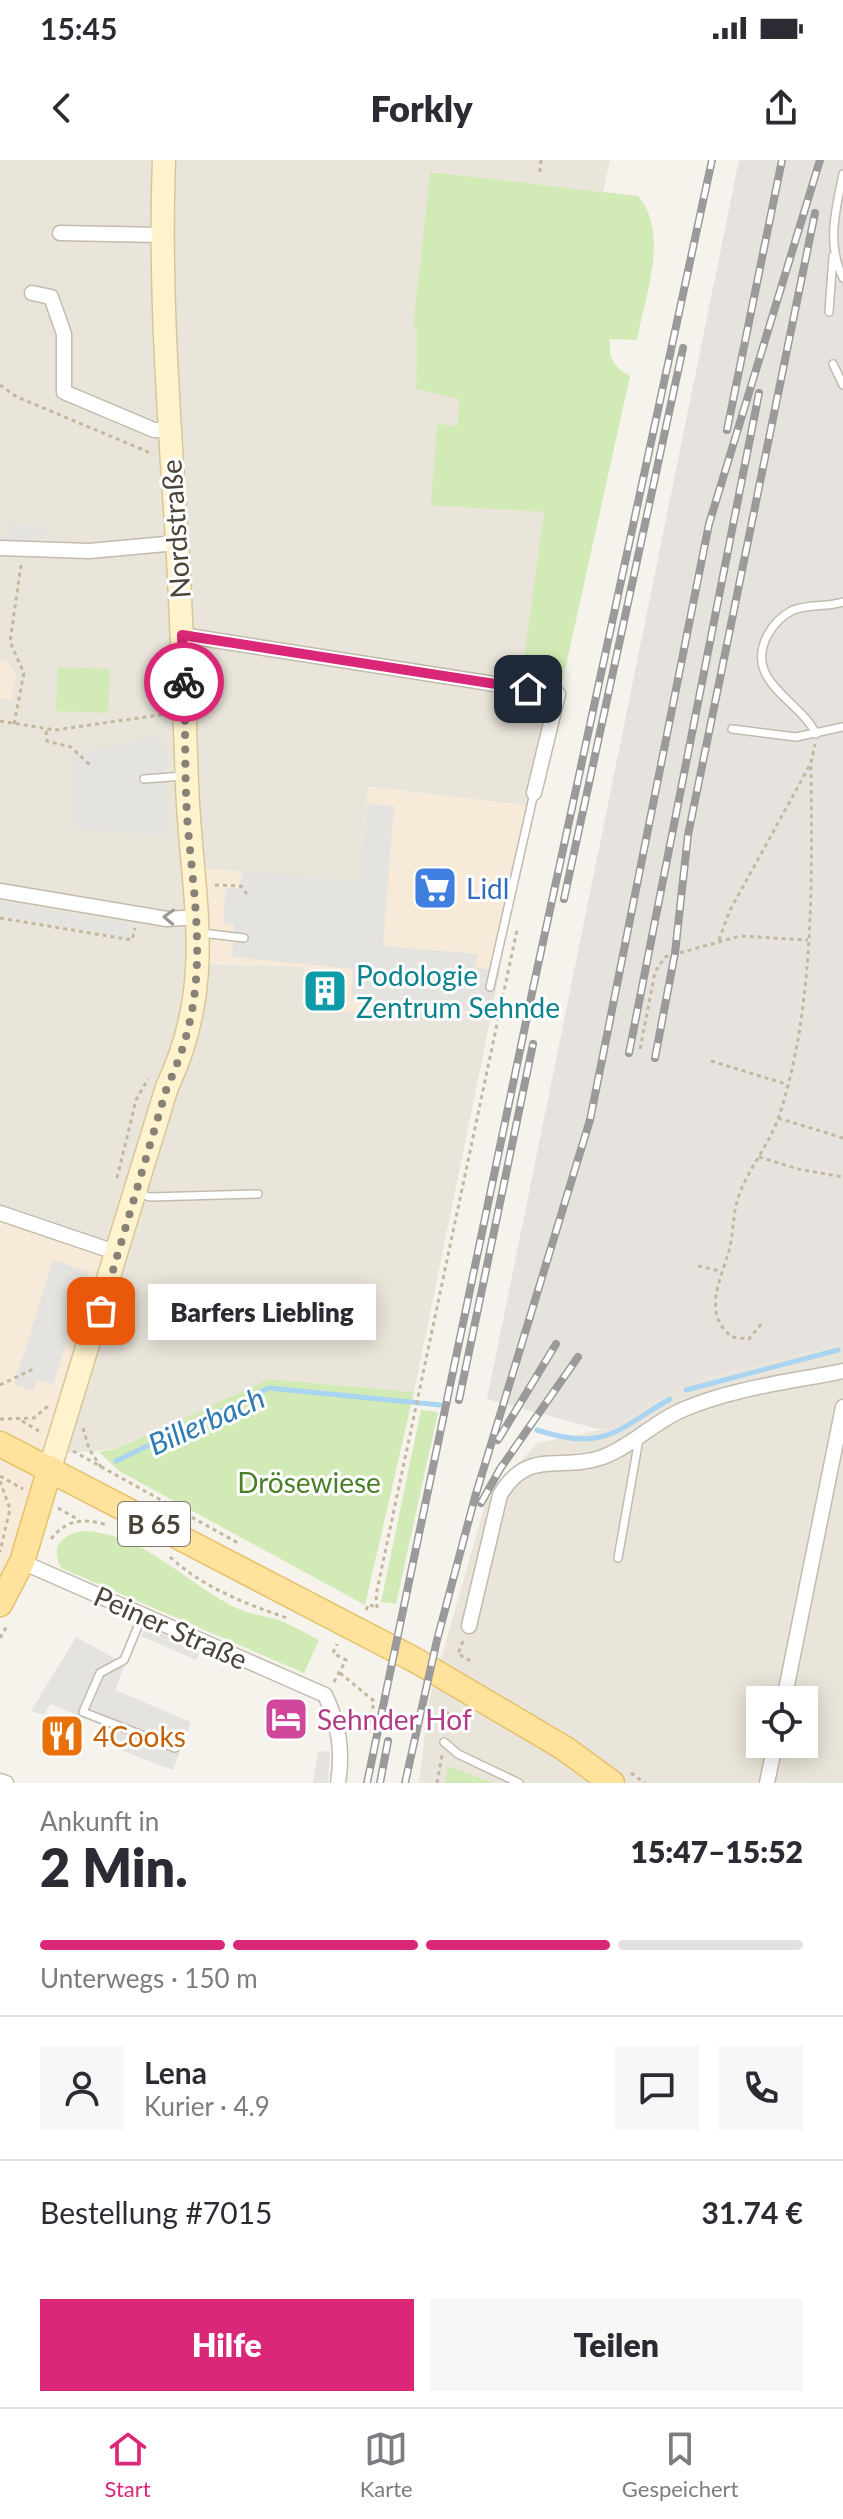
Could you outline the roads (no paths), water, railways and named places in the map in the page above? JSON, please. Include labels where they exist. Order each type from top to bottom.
[{"type":"main road","name":"Nordstraße","points":[[50,1468],[118,1253],[126,1188],[186,1041],[195,1002],[199,925],[186,776],[177,543],[163,457],[162,430],[161,235],[164,160]]},
{"type":"main road","name":"B 65","points":[[0,1444],[415,1660],[564,1748],[612,1783]]},
{"type":"main road","points":[[0,1604],[11,1557],[50,1468]]},
{"type":"street","points":[[60,233],[161,235]]},
{"type":"street","name":"Nordstraße","points":[[32,293],[51,297],[64,334],[64,392],[162,430]]},
{"type":"street","points":[[0,548],[89,551],[177,543]]},
{"type":"street","points":[[182,635],[558,694],[534,793]]},
{"type":"street","points":[[0,891],[199,925]]},
{"type":"street","points":[[1,1217],[118,1253]]},
{"type":"street","points":[[469,1626],[500,1495],[510,1479],[546,1462],[603,1456],[639,1439],[680,1410],[731,1394],[843,1371]]},
{"type":"street","points":[[787,1686],[843,1407]]},
{"type":"street","name":"Peiner Straße","points":[[11,1557],[325,1695],[337,1720],[341,1749],[338,1783]]},
{"type":"street","points":[[767,1783],[772,1758]]},
{"type":"street","points":[[0,1781],[6,1783]]},
{"type":"lane","points":[[829,312],[834,224],[843,174]]},
{"type":"lane","points":[[834,253],[843,278]]},
{"type":"lane","points":[[833,364],[843,385]]},
{"type":"lane","points":[[816,734],[809,719],[769,683],[762,647],[773,625],[795,610],[843,602]]},
{"type":"lane","points":[[732,729],[776,736],[816,734],[843,727]]},
{"type":"lane","points":[[144,779],[186,776]]},
{"type":"lane","points":[[490,987],[534,793]]},
{"type":"lane","points":[[199,925],[244,938]]},
{"type":"lane","points":[[126,1188],[150,1197],[258,1194]]},
{"type":"lane","points":[[618,1558],[639,1439]]},
{"type":"lane","points":[[143,1614],[124,1660],[100,1673],[83,1712],[175,1748]]},
{"type":"lane","points":[[444,1742],[458,1754],[519,1783]]},
{"type":"waterway","name":"Billerbach","points":[[686,1390],[838,1350]]},
{"type":"waterway","name":"Billerbach","points":[[116,1461],[269,1388],[440,1405]]},
{"type":"waterway","name":"Billerbach","points":[[537,1430],[578,1439],[608,1435],[670,1399]]},
{"type":"railway","points":[[367,1783],[532,993],[712,160]]},
{"type":"railway","points":[[727,430],[782,160]]},
{"type":"railway","points":[[405,1783],[437,1640],[475,1497],[590,1120],[709,524],[820,160]]},
{"type":"railway","points":[[655,1058],[675,953],[688,835],[815,213]]},
{"type":"railway","points":[[564,899],[683,348]]},
{"type":"railway","points":[[629,1053],[759,393]]},
{"type":"railway","points":[[459,1400],[533,1044]]},
{"type":"railway","points":[[498,1440],[556,1344]]},
{"type":"railway","points":[[481,1503],[500,1469],[578,1357]]},
{"type":"railway","points":[[380,1783],[388,1741]]},
{"type":"place","name":"Lidl","points":[[435,888]]},
{"type":"place","name":"Podologie Zentrum Sehnde","points":[[325,991]]},
{"type":"place","name":"Barfers Liebling","points":[[101,1311]]},
{"type":"place","name":"Sehnder Hof","points":[[286,1719]]},
{"type":"place","name":"4Cooks","points":[[62,1736]]},
{"type":"park label","name":"Drösewiese","points":[[309,1482]]}]
